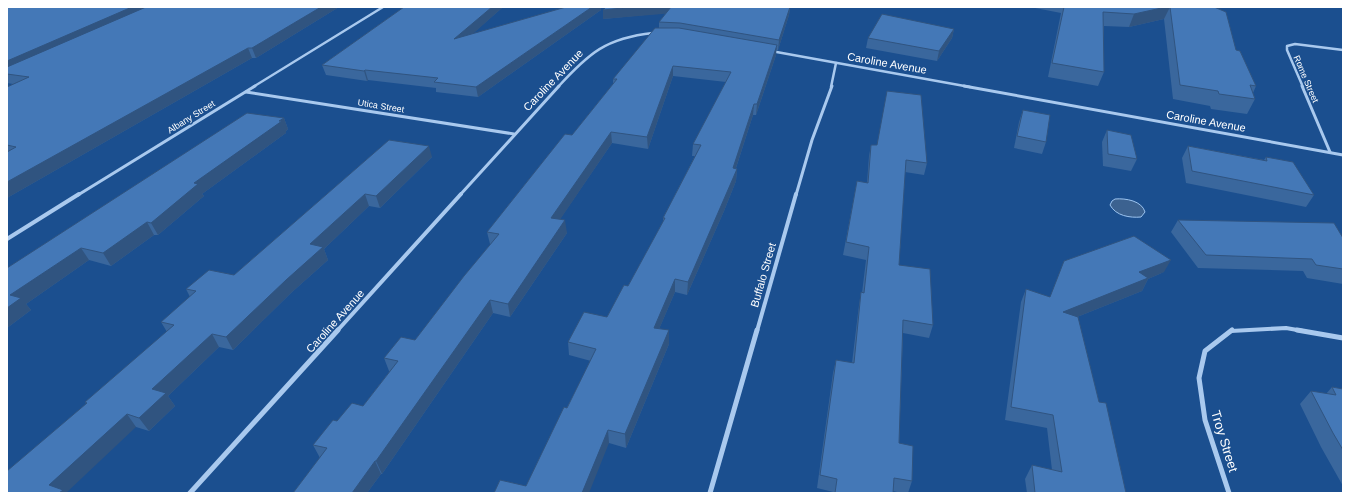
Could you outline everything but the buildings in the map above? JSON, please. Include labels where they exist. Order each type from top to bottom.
[{"type":"street","name":"Albany Street","points":[[7,239],[383,7]]},
{"type":"street","name":"Caroline Avenue","points":[[190,493],[580,63],[594,51],[613,40],[635,35],[656,33]]},
{"type":"street","name":"Rome Street","points":[[1330,152],[1287,50],[1287,46],[1295,44],[1343,50]]},
{"type":"street","name":"Caroline Avenue","points":[[765,50],[1343,155]]},
{"type":"street","name":"Buffalo Street","points":[[710,493],[812,140],[833,82],[836,63]]},
{"type":"street","name":"Utica Street","points":[[245,92],[514,134]]},
{"type":"street","name":"Troy Street","points":[[1229,493],[1205,420],[1199,378],[1205,351],[1232,330],[1286,328],[1343,338]]},
{"type":"water","points":[[1115,199],[1133,201],[1141,205],[1145,212],[1141,217],[1124,216],[1116,212],[1110,205]]}]
